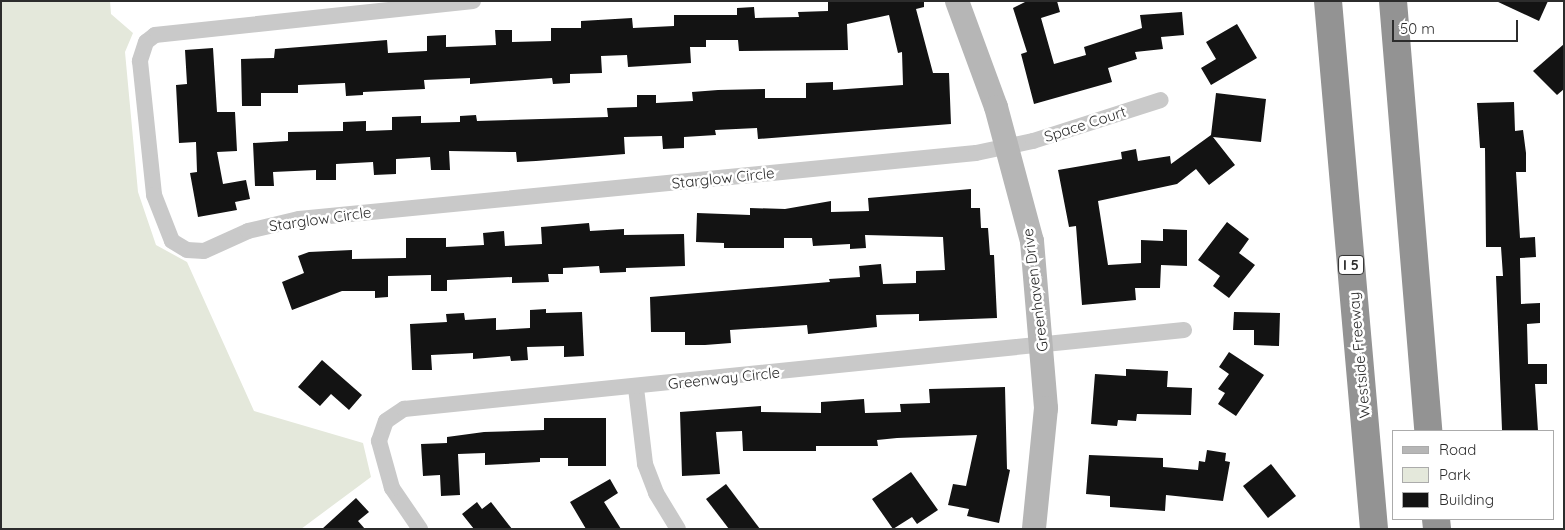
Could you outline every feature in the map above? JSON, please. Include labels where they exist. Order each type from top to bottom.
[{"type":"highway","name":"Westside Freeway","points":[[1328,1],[1374,529]]},
{"type":"highway","points":[[1393,1],[1428,430]]},
{"type":"street","name":"Starglow Circle","points":[[473,1],[155,34],[146,42],[140,61],[152,186],[172,241],[187,250],[204,251],[248,231],[299,219],[976,153],[1008,146]]},
{"type":"street","name":"Greenhaven Drive","points":[[956,1],[1008,146],[1032,240],[1046,408],[1034,529]]},
{"type":"street","name":"Space Court","points":[[1008,146],[1161,100]]},
{"type":"street","name":"Greenway Circle","points":[[420,529],[399,500],[383,464],[381,430],[393,414],[404,409],[636,388],[1184,330]]},
{"type":"street","points":[[636,388],[645,464],[656,493],[678,529]]},
{"type":"green space","points":[[1,1],[110,1],[111,14],[133,33],[125,52],[138,192],[156,245],[187,262],[254,411],[363,443],[371,477],[301,529],[1,529]]},
{"type":"building","points":[[828,1],[924,1],[924,7],[916,9],[933,73],[949,73],[951,124],[758,139],[757,128],[715,130],[716,135],[684,137],[684,148],[663,149],[662,136],[624,137],[625,154],[536,161],[517,162],[516,152],[449,151],[450,170],[431,170],[430,157],[396,159],[396,174],[374,175],[373,162],[336,164],[336,180],[316,180],[316,170],[273,172],[274,186],[255,186],[253,143],[288,141],[288,132],[343,131],[343,122],[366,121],[366,131],[392,130],[392,117],[421,116],[421,123],[460,122],[460,116],[476,115],[477,121],[608,117],[607,108],[637,107],[637,95],[656,95],[656,103],[693,101],[692,92],[765,89],[765,98],[806,98],[806,83],[833,82],[833,90],[903,85],[902,52],[898,53],[889,15],[847,24],[848,50],[739,51],[738,40],[706,40],[706,47],[690,47],[691,63],[628,67],[627,55],[601,56],[602,73],[570,74],[570,83],[553,84],[552,78],[470,84],[470,78],[424,80],[425,89],[363,92],[363,95],[346,96],[345,83],[298,85],[298,93],[261,93],[261,106],[242,106],[241,59],[274,58],[275,49],[387,40],[388,53],[427,51],[427,36],[446,35],[446,47],[496,45],[495,30],[512,30],[512,42],[551,41],[551,28],[581,28],[581,21],[632,18],[633,28],[674,26],[674,15],[737,15],[737,8],[754,7],[755,18],[799,17],[798,12],[828,11]]},
{"type":"building","points":[[1027,1],[1057,1],[1060,12],[1041,18],[1054,64],[1086,55],[1084,47],[1142,28],[1140,15],[1182,12],[1184,35],[1161,37],[1163,49],[1135,52],[1137,59],[1108,68],[1112,82],[1034,104],[1021,54],[1027,52],[1013,8]]},
{"type":"building","points":[[1496,1],[1548,1],[1539,21]]},
{"type":"building","points":[[1237,24],[1257,58],[1211,85],[1201,68],[1216,59],[1206,42]]},
{"type":"building","points":[[1564,44],[1564,89],[1557,95],[1533,71]]},
{"type":"building","points":[[213,48],[217,112],[235,112],[237,151],[217,152],[223,184],[246,180],[250,199],[235,202],[237,210],[198,217],[190,173],[197,172],[196,142],[179,143],[176,85],[187,84],[185,50]]},
{"type":"building","points":[[1216,93],[1266,99],[1261,142],[1213,137],[1235,165],[1209,185],[1196,169],[1177,184],[1098,201],[1108,265],[1141,263],[1141,240],[1163,241],[1163,229],[1187,230],[1187,266],[1161,265],[1160,288],[1135,288],[1136,300],[1082,305],[1076,226],[1069,227],[1058,170],[1122,159],[1121,152],[1136,149],[1138,161],[1170,156],[1171,164],[1211,135]]},
{"type":"building","points":[[1514,102],[1515,131],[1523,130],[1526,172],[1516,172],[1520,238],[1535,237],[1536,257],[1520,258],[1521,304],[1540,303],[1540,323],[1527,324],[1528,364],[1547,364],[1547,384],[1535,384],[1538,430],[1502,430],[1496,276],[1503,276],[1501,247],[1486,247],[1485,148],[1480,148],[1477,103]]},
{"type":"building","points":[[971,189],[971,208],[980,208],[981,228],[988,228],[990,255],[994,255],[997,318],[919,321],[919,314],[876,315],[877,327],[808,334],[807,325],[730,330],[731,343],[705,345],[685,345],[685,332],[651,332],[650,297],[830,282],[829,279],[860,277],[859,266],[881,264],[883,284],[916,283],[916,271],[945,270],[943,237],[865,235],[866,248],[850,249],[850,244],[813,246],[812,238],[784,238],[784,248],[724,248],[724,243],[696,242],[697,213],[750,215],[750,208],[785,209],[831,201],[831,212],[869,211],[868,198]]},
{"type":"building","points":[[1227,222],[1249,239],[1239,253],[1255,265],[1229,298],[1213,286],[1220,276],[1198,260]]},
{"type":"building","points":[[589,223],[590,231],[624,229],[624,235],[684,234],[685,266],[626,268],[626,272],[600,273],[599,266],[563,268],[563,274],[548,274],[549,282],[512,283],[512,277],[447,280],[447,291],[431,291],[431,275],[388,276],[388,297],[375,298],[375,291],[342,291],[292,310],[282,282],[304,273],[298,256],[309,252],[352,250],[352,259],[406,258],[406,238],[446,238],[446,247],[484,245],[483,233],[504,231],[505,246],[542,244],[541,227]]},
{"type":"building","points":[[546,309],[546,313],[582,312],[584,356],[564,357],[564,346],[527,347],[528,360],[511,361],[510,356],[473,359],[473,353],[431,355],[432,370],[412,370],[410,324],[447,322],[446,314],[464,313],[465,320],[496,318],[496,330],[530,328],[530,310]]},
{"type":"building","points":[[1234,312],[1280,313],[1279,346],[1254,345],[1254,330],[1233,330]]},
{"type":"building","points":[[1229,352],[1264,375],[1236,416],[1218,404],[1225,393],[1218,389],[1229,374],[1219,367]]},
{"type":"building","points":[[322,360],[362,395],[349,410],[331,394],[320,406],[298,387]]},
{"type":"building","points":[[1126,369],[1168,371],[1167,387],[1192,388],[1191,415],[1137,414],[1136,421],[1118,420],[1117,426],[1091,424],[1095,374],[1126,376]]},
{"type":"building","points":[[1005,387],[1007,469],[1010,470],[999,523],[967,516],[969,509],[948,505],[953,484],[966,486],[977,435],[877,440],[878,446],[816,446],[816,451],[743,451],[742,431],[716,432],[720,474],[682,476],[680,412],[761,406],[761,412],[821,413],[821,402],[864,399],[865,413],[901,412],[900,404],[930,403],[929,389]]},
{"type":"building","points":[[544,418],[606,418],[606,466],[568,466],[568,458],[540,458],[540,462],[485,465],[485,453],[458,454],[460,495],[441,496],[440,475],[423,476],[421,444],[447,443],[447,437],[484,432],[544,430]]},
{"type":"building","points":[[1207,450],[1226,453],[1225,461],[1230,462],[1223,501],[1166,495],[1165,511],[1110,507],[1110,496],[1086,494],[1089,455],[1163,458],[1163,467],[1198,470],[1199,461],[1205,462]]},
{"type":"building","points":[[1271,464],[1296,496],[1268,518],[1243,486]]},
{"type":"building","points":[[911,472],[938,510],[917,524],[912,517],[893,529],[872,499]]},
{"type":"building","points":[[610,479],[618,493],[604,502],[621,529],[586,529],[570,502]]},
{"type":"building","points":[[726,484],[760,529],[729,529],[706,499]]},
{"type":"building","points":[[356,498],[369,512],[358,521],[365,529],[322,529]]},
{"type":"building","points":[[477,502],[482,509],[491,502],[512,529],[474,529],[462,514]]}]
